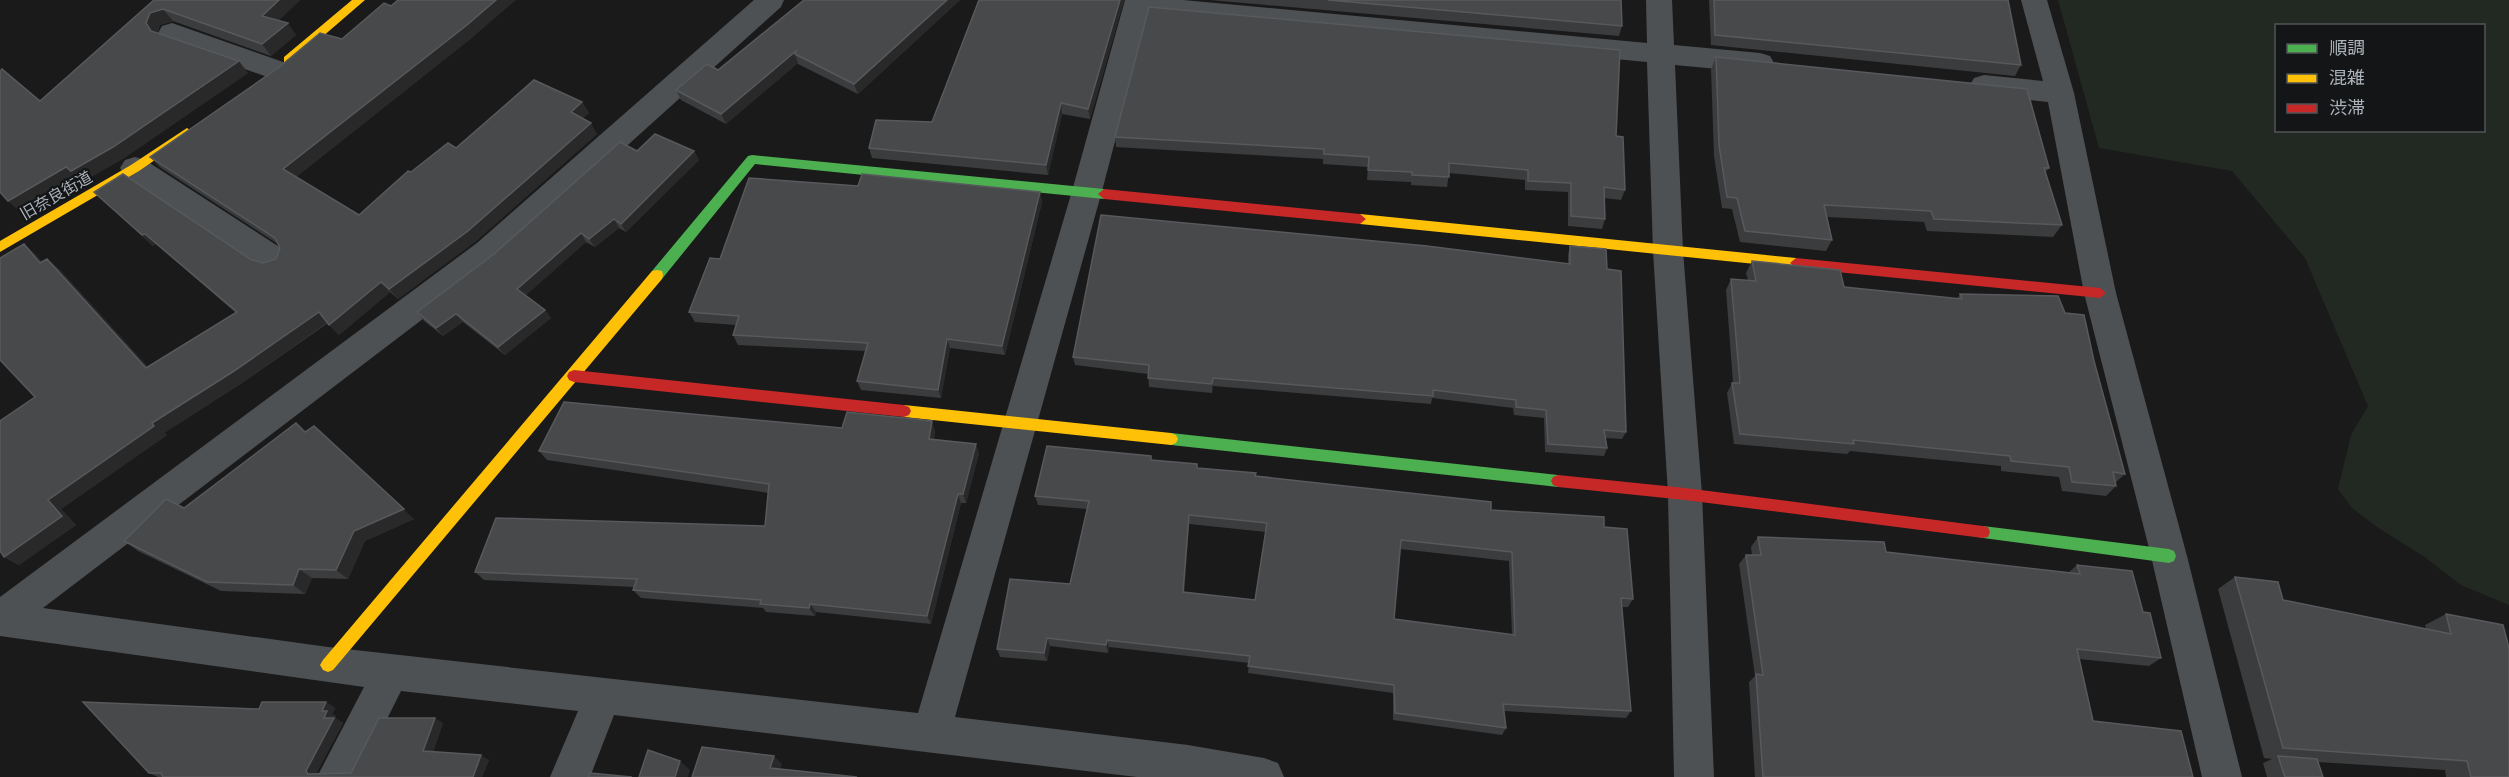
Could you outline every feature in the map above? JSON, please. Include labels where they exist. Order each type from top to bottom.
[{"type":"street","points":[[172,33],[271,74],[359,0]]},
{"type":"street","points":[[0,619],[488,252],[771,0]]},
{"type":"street","points":[[1659,0],[1659,52],[1668,251],[1685,494],[1694,777]]},
{"type":"street","points":[[2034,0],[2060,93],[2100,293],[2169,556],[2222,777]]},
{"type":"street","points":[[931,734],[1022,423],[1137,2],[1789,66]]},
{"type":"street","points":[[1954,82],[2060,93]]},
{"type":"street","name":"旧奈良街道","points":[[0,247],[135,168],[201,122]]},
{"type":"street","points":[[328,665],[574,376],[752,159],[2100,293]]},
{"type":"street","points":[[135,168],[273,259]]},
{"type":"street","points":[[574,376],[1685,494],[2169,556]]},
{"type":"street","points":[[0,619],[328,665],[931,734],[1187,771],[1264,777]]},
{"type":"street","points":[[337,777],[392,671]]},
{"type":"street","points":[[570,777],[603,697]]},
{"type":"shaded area","points":[[2058,0],[2509,0],[2509,605],[2461,585],[2426,558],[2352,508],[2338,489],[2351,435],[2368,406],[2305,258],[2232,171],[2099,148]]},
{"type":"building","points":[[154,0],[279,0],[262,16],[288,23],[262,44],[163,9],[150,13],[146,23],[151,31],[239,61],[113,147],[71,171],[66,167],[8,201],[0,192],[0,71],[2,69],[40,101]]},
{"type":"building","points":[[398,0],[496,0],[283,169],[359,215],[408,171],[411,172],[448,143],[456,148],[534,80],[582,102],[571,112],[591,123],[468,231],[389,289],[381,282],[329,325],[319,312],[234,371],[152,423],[154,426],[48,500],[62,516],[4,557],[0,551],[0,421],[35,397],[0,360],[0,258],[24,244],[40,263],[47,259],[146,368],[237,312],[145,234],[142,235],[94,192],[123,174],[250,259],[263,263],[276,259],[280,248],[275,238],[150,157],[278,68],[320,33],[342,39],[384,3],[391,6]]},
{"type":"building","points":[[804,0],[947,0],[854,84],[795,54],[796,51],[721,114],[676,90],[707,64],[718,70]]},
{"type":"building","points":[[979,0],[1120,0],[1088,109],[1061,103],[1046,165],[869,148],[876,120],[932,122]]},
{"type":"building","points":[[1328,0],[1621,0],[1622,26]]},
{"type":"building","points":[[1714,0],[2008,0],[2021,65],[1715,35]]},
{"type":"building","points":[[1149,7],[1620,50],[1616,136],[1623,137],[1625,190],[1604,187],[1605,219],[1571,216],[1571,183],[1528,181],[1528,170],[1449,163],[1449,177],[1412,175],[1412,172],[1368,170],[1369,157],[1324,154],[1324,149],[1115,137]]},
{"type":"building","points":[[1716,57],[2027,89],[2049,168],[2044,168],[2062,225],[1934,219],[1931,211],[1824,205],[1832,240],[1745,231],[1737,198],[1727,197],[1719,145]]},
{"type":"building","points":[[655,134],[694,151],[621,224],[614,219],[589,239],[581,233],[517,289],[545,310],[498,347],[456,314],[436,328],[417,312],[494,254],[620,142],[637,151]]},
{"type":"building","points":[[862,174],[1040,192],[1002,346],[947,339],[938,390],[857,381],[868,343],[733,335],[739,316],[689,312],[710,258],[720,259],[749,178],[858,186]]},
{"type":"building","points":[[1101,215],[1427,246],[1570,264],[1570,246],[1606,249],[1607,269],[1621,271],[1626,432],[1604,430],[1607,448],[1548,444],[1546,410],[1516,407],[1516,400],[1433,390],[1433,396],[1213,378],[1212,384],[1148,378],[1149,365],[1073,357]]},
{"type":"building","points":[[1752,261],[1840,270],[1844,287],[1962,299],[1960,294],[2058,296],[2065,313],[2084,315],[2094,361],[2125,474],[2113,472],[2116,486],[2072,482],[2069,467],[2011,461],[2010,456],[1853,440],[1854,444],[1740,434],[1732,383],[1740,383],[1731,279],[1756,281]]},
{"type":"building","points":[[564,402],[842,428],[847,412],[932,421],[929,439],[976,444],[963,494],[958,494],[927,616],[810,604],[809,608],[760,604],[761,600],[633,590],[637,579],[475,572],[496,518],[765,526],[769,484],[539,451]]},
{"type":"building","points":[[296,423],[305,432],[314,426],[404,509],[354,531],[336,570],[299,569],[293,585],[207,582],[124,541],[166,499],[184,508]]},
{"type":"building","points":[[1047,446],[1151,456],[1151,460],[1197,464],[1197,468],[1256,473],[1255,476],[1491,502],[1491,510],[1604,517],[1604,527],[1627,529],[1633,599],[1621,598],[1631,711],[1503,704],[1506,728],[1395,713],[1394,685],[1248,666],[1250,656],[1107,640],[1106,645],[1047,638],[1044,653],[997,649],[1010,579],[1070,584],[1089,501],[1035,496]],"holes":[[[1189,515],[1267,523],[1255,600],[1183,592]],[[1401,540],[1512,552],[1515,635],[1394,619]]]},
{"type":"building","points":[[1758,537],[1884,542],[1886,552],[2080,574],[2077,565],[2132,571],[2143,612],[2150,613],[2161,658],[2077,649],[2093,721],[2181,731],[2193,777],[1763,777],[1756,674],[1763,675],[1746,555],[1761,555]]},
{"type":"building","points":[[2235,577],[2278,582],[2283,600],[2451,634],[2446,614],[2503,625],[2509,648],[2509,777],[2471,777],[2467,761],[2283,748]]},
{"type":"building","points":[[83,702],[259,709],[262,702],[326,702],[322,711],[327,711],[324,718],[334,718],[306,771],[308,774],[351,773],[379,718],[435,718],[423,751],[481,755],[473,777],[163,777],[161,773],[149,773]]},
{"type":"building","points":[[702,747],[774,756],[770,768],[857,777],[692,777]]},
{"type":"building","points":[[648,750],[680,761],[675,777],[639,777]]},
{"type":"building","points":[[2278,756],[2317,759],[2323,777],[2285,777]]},
{"type":"building","points":[[590,773],[632,777],[588,777]]},
{"type":"traffic: fast","points":[[657,275],[752,159],[1104,194]]},
{"type":"traffic: fast","points":[[1171,439],[1558,481]]},
{"type":"traffic: fast","points":[[1983,532],[2169,556]]},
{"type":"traffic: slow","points":[[288,60],[359,0]]},
{"type":"traffic: slow","points":[[0,247],[135,168],[187,132]]},
{"type":"traffic: slow","points":[[1360,219],[1796,263]]},
{"type":"traffic: slow","points":[[328,665],[657,275]]},
{"type":"traffic: slow","points":[[904,411],[1171,439]]},
{"type":"traffic: jam","points":[[1104,194],[1360,219]]},
{"type":"traffic: jam","points":[[1796,263],[2100,293]]},
{"type":"traffic: jam","points":[[574,376],[904,411]]},
{"type":"traffic: jam","points":[[1558,481],[1685,494],[1983,532]]}]
